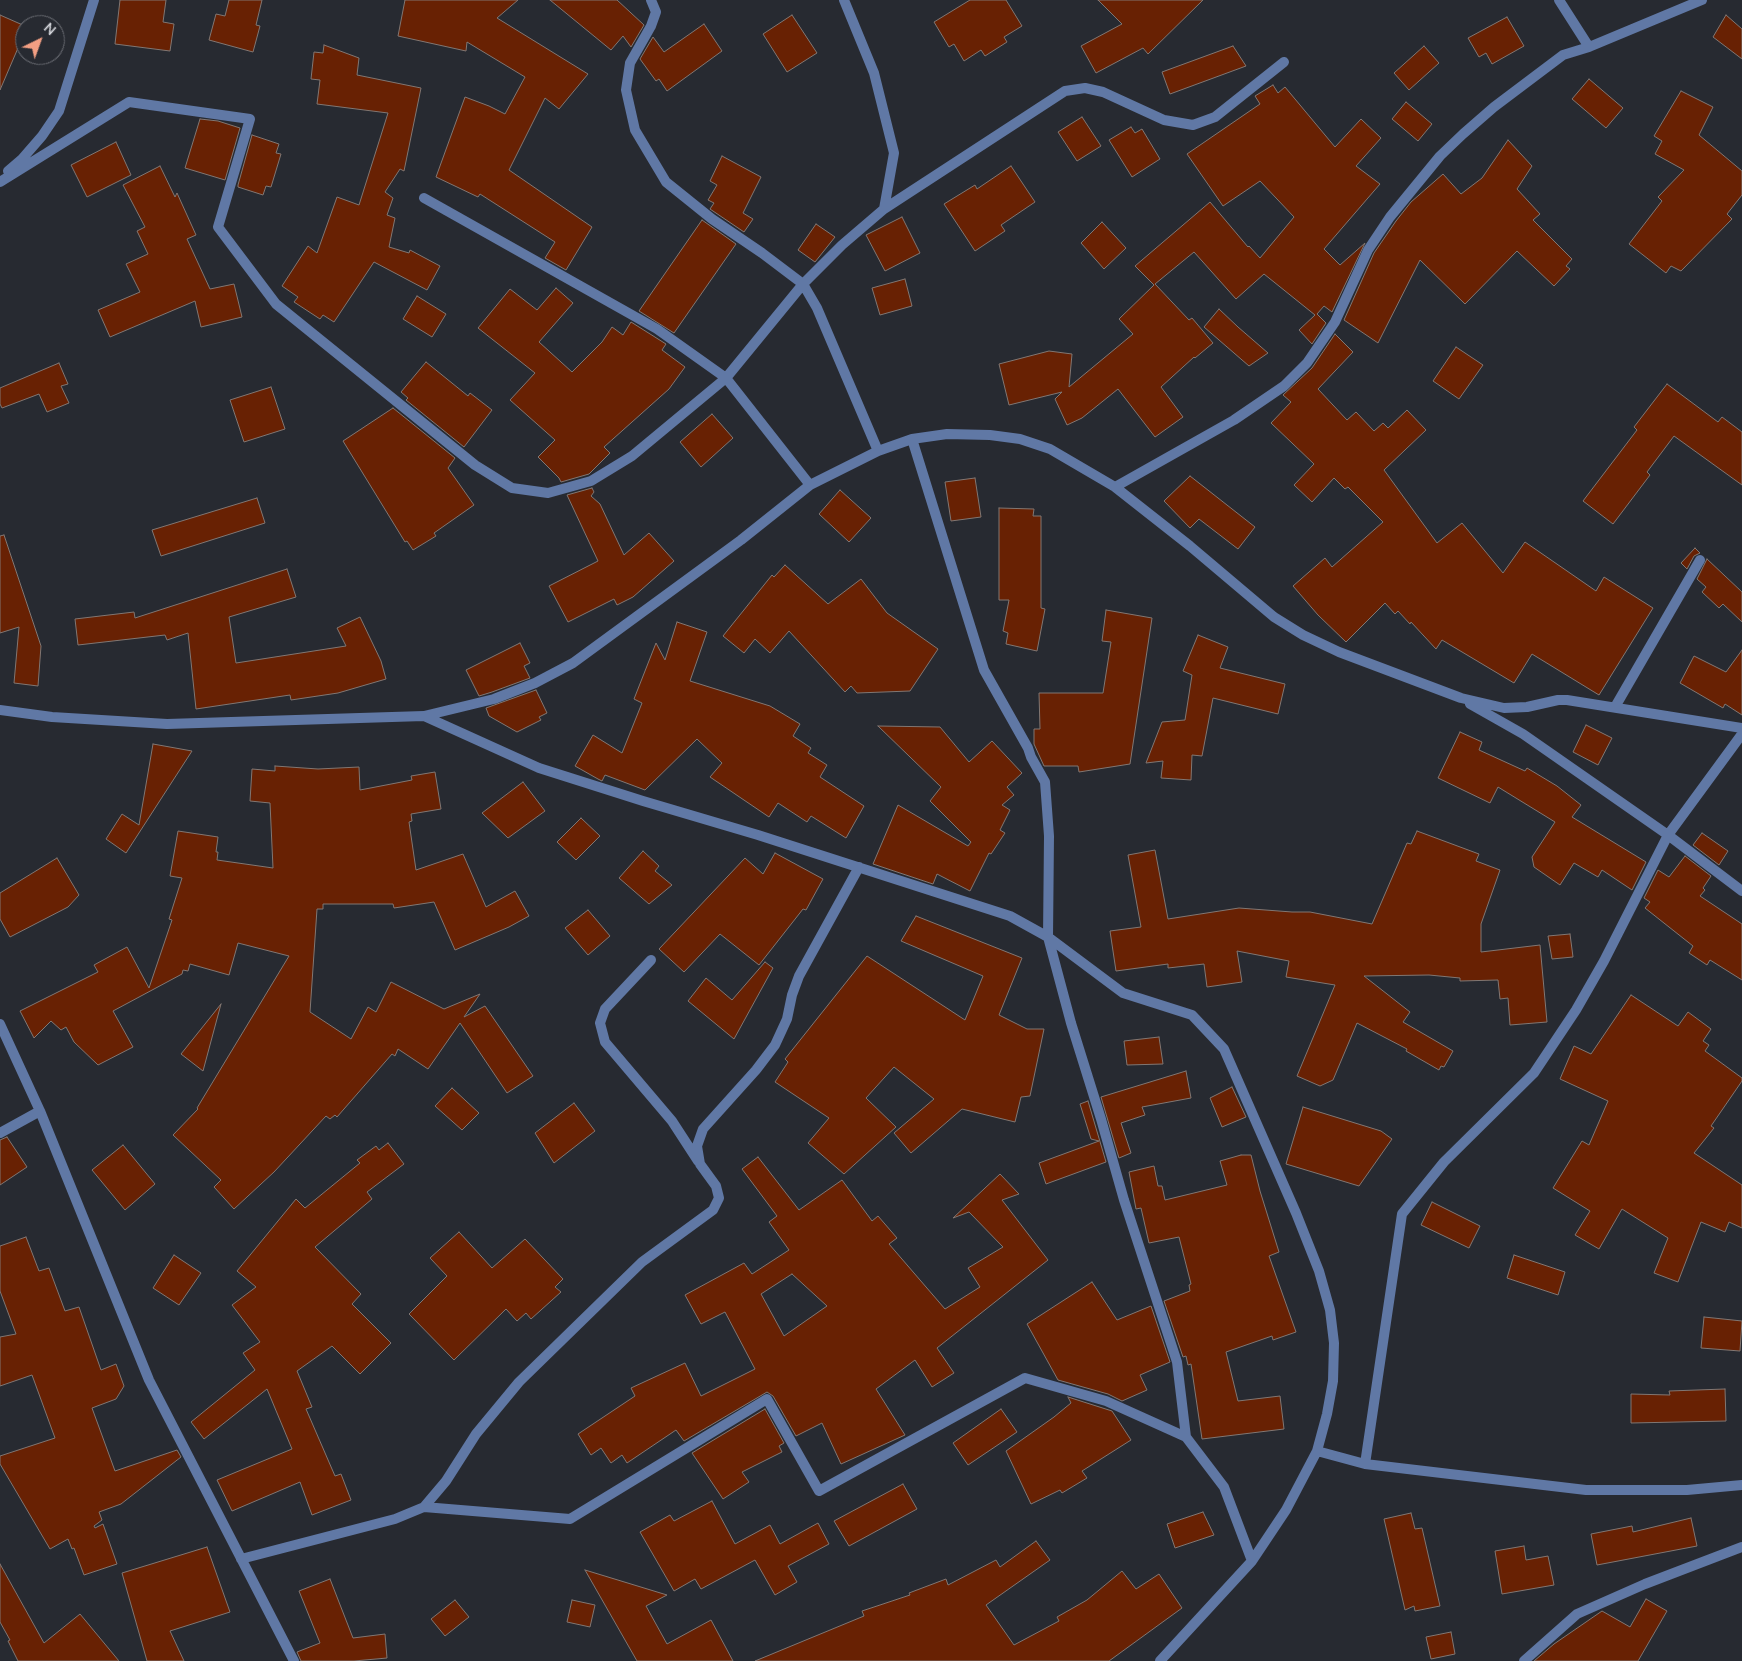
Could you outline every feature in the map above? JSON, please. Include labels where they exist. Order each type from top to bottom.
[{"type":"street","points":[[0,180],[42,136],[59,111],[94,0]]},
{"type":"street","points":[[651,0],[656,12],[651,26],[630,63],[626,90],[635,130],[666,182],[712,219],[803,284],[817,308],[878,451]]},
{"type":"street","points":[[844,0],[874,73],[894,153],[884,209]]},
{"type":"street","points":[[1558,0],[1589,47]]},
{"type":"street","points":[[1115,487],[1234,420],[1284,386],[1307,363],[1335,322],[1368,250],[1390,217],[1440,156],[1463,134],[1532,77],[1563,55],[1589,47],[1702,0]]},
{"type":"street","points":[[0,180],[129,102],[250,119],[218,227],[276,304],[475,465],[512,488],[548,493],[591,481],[632,456],[726,378],[803,284],[842,245],[884,209],[1064,91],[1085,88],[1103,92],[1164,120],[1193,125],[1215,117],[1284,62]]},
{"type":"street","points":[[424,198],[657,329],[726,378],[810,485]]},
{"type":"street","points":[[0,710],[52,717],[167,724],[424,716],[494,699],[535,682],[572,663],[733,546],[810,485],[878,451],[912,440],[947,434],[990,435],[1020,439],[1050,449],[1115,487],[1190,546],[1274,617],[1303,635],[1339,652],[1460,698],[1504,708],[1527,707],[1558,700],[1615,707],[1742,728]]},
{"type":"street","points":[[912,440],[984,670],[1045,782],[1049,836],[1048,937],[1071,1023],[1124,1200],[1178,1362],[1186,1437]]},
{"type":"street","points":[[1615,707],[1700,560]]},
{"type":"street","points":[[1460,698],[1523,734],[1668,835],[1742,891]]},
{"type":"street","points":[[424,716],[539,768],[643,802],[758,835],[1010,916],[1048,937],[1123,993],[1192,1015],[1224,1049],[1296,1212],[1319,1271],[1330,1310],[1334,1343],[1334,1381],[1317,1451],[1286,1510],[1252,1561],[1160,1661]]},
{"type":"street","points":[[1366,1464],[1402,1214],[1444,1162],[1534,1073],[1576,1010],[1604,961],[1668,835],[1742,734]]},
{"type":"street","points":[[700,1164],[698,1146],[703,1129],[756,1070],[775,1045],[787,1019],[792,995],[799,976],[859,867]]},
{"type":"street","points":[[424,1508],[446,1481],[476,1434],[519,1382],[642,1262],[713,1210],[718,1198],[716,1186],[672,1121],[605,1042],[600,1023],[606,1009],[651,960]]},
{"type":"street","points":[[0,1024],[40,1111],[149,1380],[294,1661]]},
{"type":"street","points":[[0,1133],[40,1111]]},
{"type":"street","points":[[241,1560],[395,1519],[424,1508],[570,1519],[767,1399],[819,1491],[1025,1378],[1106,1401],[1186,1437],[1224,1487],[1252,1561]]},
{"type":"street","points":[[1317,1451],[1366,1464],[1586,1490],[1687,1490],[1742,1485]]},
{"type":"street","points":[[1524,1661],[1577,1614],[1645,1584],[1742,1547]]},
{"type":"building","points":[[120,0],[166,0],[163,22],[174,24],[170,51],[115,44]]},
{"type":"building","points":[[229,0],[262,0],[256,25],[260,26],[253,52],[209,40],[216,14],[225,16]]},
{"type":"building","points":[[405,0],[518,0],[497,18],[588,74],[559,109],[545,98],[509,170],[592,227],[566,270],[545,258],[555,242],[480,194],[478,197],[436,177],[465,97],[505,114],[525,77],[467,42],[466,51],[398,36]]},
{"type":"building","points":[[550,0],[617,0],[644,25],[631,47],[623,36],[611,50]]},
{"type":"building","points":[[970,0],[1006,0],[1022,26],[1004,37],[1007,42],[985,56],[981,50],[964,61],[954,44],[949,47],[934,22]]},
{"type":"building","points":[[1098,0],[1203,0],[1148,54],[1143,48],[1096,73],[1081,46],[1122,24]]},
{"type":"building","points":[[0,15],[15,22],[15,55],[0,90]]},
{"type":"building","points":[[792,15],[817,53],[787,72],[763,34]]},
{"type":"building","points":[[1726,15],[1742,29],[1742,59],[1713,37]]},
{"type":"building","points":[[1507,17],[1524,46],[1492,64],[1486,53],[1479,57],[1468,38]]},
{"type":"building","points":[[704,24],[722,51],[667,91],[659,79],[656,81],[640,59],[653,37],[664,52]]},
{"type":"building","points":[[324,45],[359,58],[357,75],[421,88],[404,171],[400,169],[385,192],[393,198],[387,215],[395,218],[389,247],[409,253],[410,250],[440,266],[427,290],[374,262],[334,322],[323,315],[320,319],[294,302],[298,297],[282,286],[308,246],[317,253],[337,197],[359,205],[388,113],[317,104],[320,80],[311,79],[314,52],[323,53]]},
{"type":"building","points":[[1233,46],[1246,66],[1170,94],[1162,72]]},
{"type":"building","points":[[1424,46],[1439,63],[1409,90],[1394,73]]},
{"type":"building","points":[[1589,79],[1623,108],[1606,128],[1572,99]]},
{"type":"building","points":[[1273,85],[1278,93],[1285,87],[1335,147],[1361,119],[1381,138],[1356,166],[1380,184],[1324,249],[1340,265],[1365,243],[1332,312],[1324,306],[1317,314],[1326,323],[1312,344],[1299,330],[1315,315],[1264,274],[1236,299],[1194,252],[1155,284],[1189,320],[1192,318],[1213,343],[1194,357],[1161,387],[1183,417],[1155,437],[1118,389],[1082,418],[1067,425],[1055,399],[1062,392],[1009,405],[999,364],[1049,351],[1072,354],[1069,387],[1133,334],[1119,319],[1154,285],[1135,266],[1210,202],[1248,247],[1260,258],[1294,217],[1260,181],[1223,206],[1187,154],[1260,104],[1255,96]]},
{"type":"building","points":[[1681,91],[1713,107],[1699,135],[1742,171],[1742,195],[1727,214],[1732,219],[1681,271],[1671,266],[1666,273],[1629,244],[1662,201],[1658,197],[1684,170],[1655,154],[1662,141],[1654,136]]},
{"type":"building","points":[[1406,102],[1432,124],[1418,141],[1392,119]]},
{"type":"building","points":[[1082,117],[1101,146],[1077,161],[1058,132]]},
{"type":"building","points":[[200,119],[218,121],[240,128],[225,180],[185,168]]},
{"type":"building","points":[[1131,127],[1135,133],[1142,129],[1160,159],[1132,177],[1109,140]]},
{"type":"building","points":[[252,135],[279,144],[276,153],[281,154],[271,187],[266,186],[263,195],[238,187]]},
{"type":"building","points":[[1508,140],[1532,166],[1517,189],[1540,214],[1533,220],[1572,259],[1566,266],[1570,269],[1554,286],[1517,251],[1465,304],[1420,260],[1378,343],[1344,320],[1374,253],[1411,202],[1443,174],[1461,194],[1482,178]]},
{"type":"building","points":[[116,142],[131,175],[87,197],[71,165]]},
{"type":"building","points":[[722,156],[761,177],[743,213],[753,219],[744,232],[710,209],[714,203],[708,200],[717,185],[710,181]]},
{"type":"building","points":[[160,166],[175,197],[177,193],[196,235],[187,239],[210,289],[234,284],[242,317],[201,327],[195,301],[110,337],[98,310],[140,292],[126,264],[148,254],[137,231],[145,227],[123,185]]},
{"type":"building","points":[[1011,166],[1035,202],[1001,225],[1005,231],[975,251],[944,204],[975,185],[977,189]]},
{"type":"building","points":[[902,217],[920,253],[885,271],[866,235]]},
{"type":"building","points":[[702,220],[736,244],[674,333],[639,311]]},
{"type":"building","points":[[1102,222],[1126,248],[1104,269],[1081,243]]},
{"type":"building","points":[[816,224],[835,237],[815,262],[798,250]]},
{"type":"building","points":[[905,279],[912,306],[880,315],[872,288]]},
{"type":"building","points":[[556,288],[573,303],[539,342],[572,372],[602,342],[612,327],[623,335],[631,322],[666,344],[662,350],[685,367],[669,389],[604,447],[610,453],[589,474],[561,482],[538,457],[555,440],[510,400],[535,373],[478,328],[510,289],[537,310]]},
{"type":"building","points":[[417,296],[446,314],[432,337],[403,319]]},
{"type":"building","points":[[1219,309],[1268,353],[1249,366],[1204,327]]},
{"type":"building","points":[[1335,334],[1353,352],[1318,389],[1347,420],[1356,412],[1374,431],[1383,423],[1388,428],[1407,410],[1426,430],[1384,470],[1437,543],[1462,523],[1503,573],[1525,542],[1596,591],[1604,577],[1653,608],[1599,695],[1532,654],[1514,683],[1442,640],[1436,649],[1411,622],[1410,624],[1398,611],[1395,614],[1385,603],[1346,642],[1318,615],[1293,586],[1325,558],[1332,567],[1383,522],[1348,487],[1345,489],[1334,478],[1312,502],[1294,485],[1314,464],[1271,423],[1291,402],[1283,395],[1312,368]]},
{"type":"building","points":[[1456,347],[1483,365],[1459,399],[1433,381]]},
{"type":"building","points":[[426,362],[468,396],[470,393],[492,410],[464,447],[406,400],[408,398],[401,392]]},
{"type":"building","points":[[59,363],[68,384],[61,386],[69,403],[47,412],[39,394],[2,408],[0,404],[0,388]]},
{"type":"building","points":[[1667,384],[1718,422],[1722,417],[1742,432],[1742,485],[1674,436],[1647,472],[1650,475],[1613,524],[1583,501],[1637,430],[1634,427]]},
{"type":"building","points":[[271,387],[285,429],[244,442],[230,400]]},
{"type":"building","points":[[393,408],[455,458],[448,468],[474,505],[434,533],[436,536],[413,550],[407,541],[405,542],[343,441]]},
{"type":"building","points":[[712,414],[733,438],[701,467],[680,442]]},
{"type":"building","points":[[1190,476],[1255,527],[1238,549],[1199,519],[1190,528],[1164,501]]},
{"type":"building","points":[[975,478],[981,517],[951,521],[945,482]]},
{"type":"building","points":[[592,488],[594,492],[591,496],[600,504],[624,555],[649,533],[674,561],[633,597],[617,605],[614,599],[568,622],[549,586],[598,561],[567,495]]},
{"type":"building","points":[[840,490],[871,518],[849,542],[819,514]]},
{"type":"building","points":[[257,498],[265,523],[161,556],[152,530]]},
{"type":"building","points":[[999,508],[1034,509],[1033,516],[1041,516],[1041,608],[1045,609],[1037,651],[1006,644],[1008,633],[1003,631],[1009,600],[999,600]]},
{"type":"building","points":[[4,535],[41,646],[38,686],[14,683],[19,627],[0,633],[0,536]]},
{"type":"building","points":[[1695,548],[1700,553],[1694,556],[1687,569],[1681,563]]},
{"type":"building","points":[[1707,559],[1742,592],[1742,622],[1723,604],[1719,608],[1702,592],[1706,587],[1697,579]]},
{"type":"building","points":[[785,565],[828,604],[861,579],[887,613],[938,649],[910,691],[857,693],[851,686],[845,692],[789,631],[770,653],[755,639],[744,653],[723,636],[772,575],[774,577]]},
{"type":"building","points":[[287,569],[296,597],[229,617],[236,663],[346,646],[337,628],[360,617],[381,661],[386,679],[338,693],[291,700],[290,695],[196,709],[188,633],[167,640],[165,635],[78,645],[75,619],[134,612],[135,618]]},
{"type":"building","points":[[1106,610],[1152,618],[1130,764],[1079,772],[1078,766],[1044,766],[1034,744],[1034,729],[1040,729],[1039,693],[1103,693],[1111,642],[1102,641]]},
{"type":"building","points":[[677,622],[707,632],[690,681],[770,706],[800,724],[793,736],[811,748],[808,753],[827,765],[820,777],[864,806],[846,838],[811,816],[807,822],[778,803],[769,817],[710,777],[722,763],[697,739],[645,790],[605,775],[602,781],[575,766],[593,735],[622,753],[642,703],[634,699],[656,643],[665,660]]},
{"type":"building","points":[[1198,635],[1228,647],[1220,668],[1285,684],[1278,714],[1213,698],[1202,756],[1192,755],[1191,780],[1161,778],[1163,761],[1146,763],[1162,722],[1185,720],[1192,675],[1183,671]]},
{"type":"building","points":[[520,643],[530,663],[524,666],[530,678],[479,696],[466,670]]},
{"type":"building","points":[[1742,650],[1742,715],[1725,704],[1723,708],[1680,683],[1694,656],[1726,672]]},
{"type":"building","points":[[536,690],[547,713],[539,717],[541,720],[517,732],[489,716],[486,708]]},
{"type":"building","points":[[1586,725],[1612,738],[1598,765],[1573,752]]},
{"type":"building","points":[[878,726],[940,727],[969,762],[992,741],[1022,773],[1007,787],[1014,795],[1002,805],[1010,810],[1000,830],[1005,833],[991,854],[989,853],[970,891],[937,874],[933,884],[873,864],[898,805],[968,846],[971,842],[930,801],[941,787]]},
{"type":"building","points":[[1460,732],[1482,742],[1479,750],[1525,771],[1527,768],[1557,786],[1581,805],[1572,817],[1646,862],[1632,890],[1602,870],[1598,877],[1574,863],[1560,885],[1534,867],[1532,857],[1555,822],[1498,787],[1490,803],[1438,778]]},
{"type":"building","points":[[153,744],[192,751],[126,853],[106,839],[122,814],[139,825]]},
{"type":"building","points":[[275,766],[318,769],[359,767],[360,790],[412,780],[411,776],[435,772],[441,809],[411,814],[412,821],[409,822],[416,870],[463,854],[486,907],[515,891],[529,916],[509,927],[455,950],[434,902],[394,908],[393,904],[323,904],[323,909],[317,909],[310,1012],[351,1039],[368,1007],[376,1012],[391,982],[444,1009],[480,994],[464,1017],[485,1006],[533,1076],[507,1093],[460,1023],[428,1069],[398,1049],[395,1056],[392,1054],[337,1117],[335,1115],[330,1119],[326,1116],[274,1172],[234,1209],[214,1187],[221,1180],[173,1135],[198,1109],[289,956],[238,943],[229,975],[190,964],[188,971],[183,970],[182,974],[113,1011],[133,1047],[98,1065],[74,1042],[66,1027],[61,1030],[51,1021],[34,1038],[20,1011],[98,972],[94,965],[127,947],[149,988],[172,920],[169,919],[182,878],[170,876],[178,831],[218,837],[217,860],[273,868],[270,803],[250,801],[252,769],[275,771]]},
{"type":"building","points":[[523,782],[545,811],[508,838],[482,813]]},
{"type":"building","points":[[581,818],[600,836],[576,860],[557,842]]},
{"type":"building","points":[[1417,831],[1479,854],[1476,861],[1500,870],[1481,924],[1481,952],[1540,945],[1547,1022],[1510,1025],[1508,998],[1500,999],[1498,980],[1460,981],[1460,978],[1429,975],[1364,976],[1410,1012],[1403,1022],[1453,1051],[1444,1067],[1441,1066],[1439,1070],[1406,1051],[1407,1049],[1357,1023],[1333,1080],[1320,1086],[1297,1076],[1335,985],[1286,977],[1289,961],[1237,951],[1242,982],[1207,987],[1204,964],[1168,968],[1168,964],[1116,971],[1110,931],[1141,927],[1128,855],[1155,850],[1168,919],[1239,908],[1310,912],[1372,924],[1407,843],[1411,844]]},
{"type":"building","points":[[1702,833],[1728,851],[1719,865],[1693,845]]},
{"type":"building","points":[[643,851],[659,866],[655,871],[672,885],[649,904],[619,878]]},
{"type":"building","points":[[775,853],[823,879],[806,910],[803,909],[759,965],[720,934],[684,972],[659,949],[745,858],[763,874]]},
{"type":"building","points":[[1685,856],[1711,876],[1700,896],[1742,924],[1742,980],[1710,960],[1707,965],[1689,953],[1693,946],[1645,908],[1650,902],[1644,898],[1658,870],[1669,877]]},
{"type":"building","points":[[57,858],[79,895],[68,907],[10,937],[0,919],[0,893]]},
{"type":"building","points":[[588,910],[610,936],[588,955],[565,928]]},
{"type":"building","points":[[916,916],[1022,958],[999,1015],[1027,1029],[1044,1029],[1030,1096],[1021,1097],[1015,1122],[962,1109],[911,1153],[894,1133],[934,1099],[894,1067],[866,1098],[896,1127],[844,1174],[808,1143],[829,1118],[775,1082],[788,1062],[785,1059],[867,956],[965,1020],[983,976],[901,941]]},
{"type":"building","points":[[1570,934],[1573,957],[1552,959],[1548,936]]},
{"type":"building","points":[[765,962],[773,968],[734,1039],[688,1001],[706,978],[732,1000]]},
{"type":"building","points":[[1631,995],[1678,1026],[1688,1012],[1711,1029],[1703,1041],[1709,1045],[1705,1051],[1742,1078],[1742,1081],[1711,1126],[1714,1128],[1694,1153],[1742,1185],[1742,1228],[1729,1222],[1725,1232],[1701,1222],[1678,1282],[1654,1273],[1668,1238],[1622,1209],[1599,1249],[1575,1235],[1590,1211],[1553,1188],[1582,1141],[1589,1145],[1608,1101],[1560,1079],[1574,1046],[1591,1054]]},
{"type":"building","points":[[221,1004],[203,1071],[181,1054]]},
{"type":"building","points":[[1159,1037],[1163,1064],[1127,1065],[1124,1041]]},
{"type":"building","points":[[1186,1071],[1191,1098],[1142,1107],[1145,1115],[1121,1123],[1131,1153],[1119,1158],[1101,1097]]},
{"type":"building","points":[[1232,1087],[1246,1117],[1222,1127],[1210,1098]]},
{"type":"building","points":[[452,1088],[479,1113],[462,1130],[435,1106]]},
{"type":"building","points":[[1088,1101],[1106,1162],[1046,1184],[1039,1163],[1099,1141],[1091,1139],[1080,1104]]},
{"type":"building","points":[[574,1103],[595,1131],[554,1163],[535,1133]]},
{"type":"building","points":[[1303,1107],[1381,1131],[1392,1139],[1359,1186],[1286,1164]]},
{"type":"building","points":[[7,1137],[27,1167],[0,1185],[0,1140]]},
{"type":"building","points":[[388,1143],[404,1164],[367,1192],[372,1199],[315,1247],[361,1294],[352,1304],[391,1343],[360,1374],[332,1346],[297,1371],[312,1407],[306,1409],[335,1476],[341,1474],[351,1500],[312,1515],[300,1482],[232,1511],[217,1480],[292,1449],[267,1389],[204,1439],[191,1422],[255,1370],[243,1353],[260,1342],[232,1305],[256,1287],[237,1271],[296,1199],[305,1208],[360,1163],[357,1160],[376,1146],[379,1150]]},
{"type":"building","points":[[123,1145],[155,1184],[125,1210],[92,1170]]},
{"type":"building","points":[[1241,1155],[1251,1155],[1279,1252],[1269,1256],[1296,1332],[1273,1340],[1272,1336],[1226,1352],[1238,1401],[1280,1396],[1284,1429],[1202,1439],[1191,1364],[1188,1365],[1186,1356],[1183,1357],[1164,1301],[1190,1291],[1189,1285],[1191,1284],[1179,1237],[1149,1243],[1141,1208],[1136,1209],[1129,1172],[1154,1166],[1158,1186],[1162,1186],[1165,1200],[1227,1185],[1220,1161]]},
{"type":"building","points":[[758,1157],[799,1210],[842,1180],[872,1221],[878,1216],[897,1238],[889,1244],[945,1309],[980,1287],[968,1268],[1003,1247],[969,1212],[953,1218],[1000,1174],[1019,1194],[1002,1200],[1048,1260],[937,1348],[954,1373],[932,1387],[915,1360],[876,1389],[905,1435],[841,1464],[822,1423],[796,1436],[773,1396],[767,1392],[684,1441],[676,1430],[627,1463],[622,1455],[611,1463],[601,1448],[591,1455],[578,1434],[635,1396],[631,1388],[685,1363],[701,1396],[755,1369],[725,1312],[701,1324],[685,1295],[744,1263],[752,1274],[789,1250],[769,1222],[777,1216],[742,1169]],"holes":[[[792,1274],[827,1306],[784,1336],[761,1294]]]},
{"type":"building","points":[[1432,1202],[1480,1226],[1469,1248],[1421,1225]]},
{"type":"building","points":[[459,1232],[492,1268],[525,1239],[563,1279],[555,1287],[561,1292],[531,1319],[526,1313],[517,1321],[506,1309],[454,1360],[409,1314],[447,1276],[430,1258]]},
{"type":"building","points":[[26,1237],[39,1271],[49,1268],[65,1311],[79,1307],[101,1370],[116,1364],[124,1386],[116,1399],[92,1408],[115,1471],[177,1450],[181,1457],[121,1504],[99,1512],[102,1520],[94,1526],[95,1528],[103,1524],[117,1564],[84,1575],[74,1548],[72,1549],[68,1539],[50,1549],[0,1464],[0,1456],[55,1438],[32,1375],[0,1386],[0,1337],[16,1334],[0,1291],[0,1246]]},
{"type":"building","points":[[174,1255],[201,1273],[179,1305],[153,1288]]},
{"type":"building","points":[[1514,1255],[1565,1272],[1558,1295],[1507,1278]]},
{"type":"building","points":[[1092,1282],[1117,1320],[1151,1306],[1170,1362],[1140,1375],[1147,1390],[1122,1401],[1108,1394],[1058,1380],[1027,1324]]},
{"type":"building","points":[[1704,1317],[1742,1321],[1740,1351],[1701,1348]]},
{"type":"building","points":[[1725,1389],[1726,1421],[1631,1423],[1631,1394],[1670,1395],[1669,1391]]},
{"type":"building","points":[[1068,1397],[1112,1411],[1131,1440],[1082,1471],[1087,1478],[1062,1493],[1060,1490],[1031,1504],[1006,1451],[1071,1403]]},
{"type":"building","points":[[765,1409],[784,1443],[779,1446],[782,1452],[742,1472],[749,1482],[723,1499],[692,1453]]},
{"type":"building","points":[[1001,1409],[1017,1432],[968,1465],[953,1443]]},
{"type":"building","points":[[903,1484],[917,1509],[849,1546],[834,1521]]},
{"type":"building","points":[[712,1501],[735,1544],[770,1525],[780,1544],[818,1523],[829,1544],[788,1566],[797,1582],[775,1595],[755,1560],[701,1589],[695,1579],[674,1591],[640,1532],[670,1515],[674,1521]]},
{"type":"building","points":[[1203,1512],[1214,1535],[1175,1548],[1167,1524]]},
{"type":"building","points":[[1411,1513],[1415,1529],[1422,1528],[1440,1606],[1415,1611],[1414,1606],[1405,1610],[1384,1519]]},
{"type":"building","points":[[1691,1518],[1697,1546],[1597,1565],[1591,1534],[1632,1526],[1633,1532]]},
{"type":"building","points":[[1036,1541],[1050,1560],[986,1605],[1014,1645],[1059,1621],[1057,1617],[1087,1600],[1122,1571],[1136,1589],[1159,1574],[1182,1608],[1109,1661],[755,1661],[864,1616],[862,1611],[910,1595],[909,1593],[946,1579],[948,1585],[996,1560],[1000,1567]]},
{"type":"building","points":[[1524,1546],[1526,1560],[1548,1556],[1554,1585],[1502,1594],[1495,1551]]},
{"type":"building","points":[[207,1547],[230,1612],[170,1631],[184,1661],[147,1661],[122,1573]]},
{"type":"building","points":[[0,1564],[44,1643],[80,1614],[119,1661],[18,1661],[8,1641],[10,1640],[0,1622]]},
{"type":"building","points":[[585,1570],[667,1595],[646,1606],[667,1644],[711,1620],[733,1661],[637,1661]]},
{"type":"building","points":[[330,1579],[353,1638],[385,1634],[387,1658],[354,1661],[301,1661],[297,1652],[320,1643],[299,1591]]},
{"type":"building","points":[[1646,1599],[1667,1611],[1638,1661],[1534,1661],[1554,1644],[1602,1611],[1630,1627]]},
{"type":"building","points":[[455,1600],[469,1617],[445,1636],[431,1619]]},
{"type":"building","points":[[572,1600],[595,1605],[590,1627],[567,1622]]},
{"type":"building","points":[[1451,1632],[1455,1654],[1431,1659],[1426,1637]]}]
